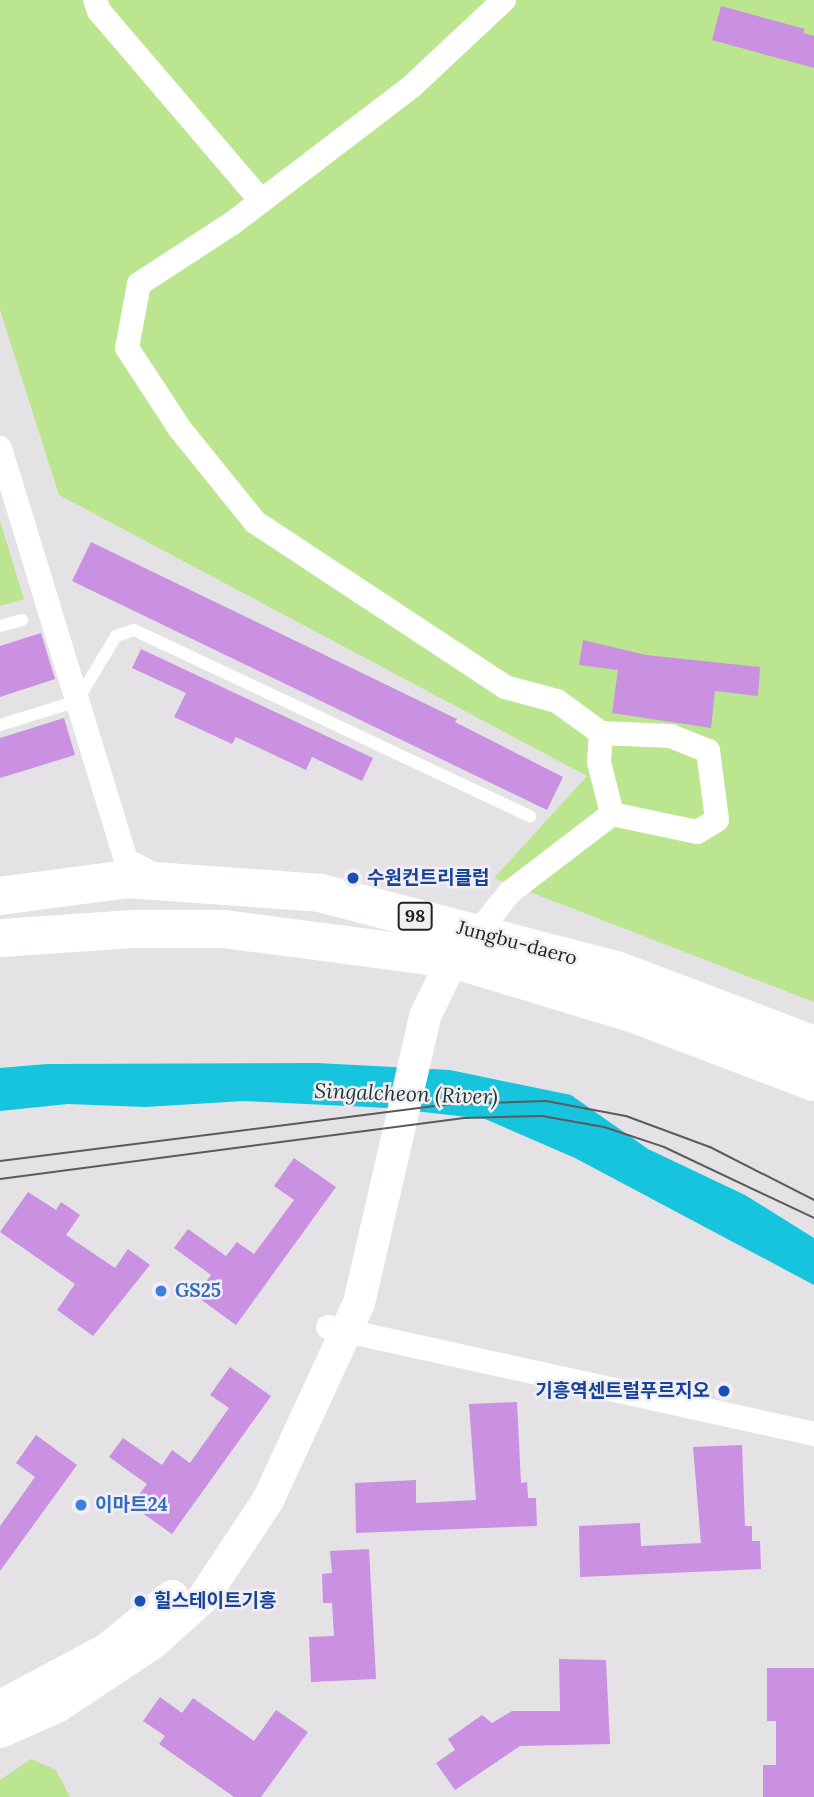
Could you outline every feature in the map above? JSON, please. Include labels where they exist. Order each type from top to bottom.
[{"type":"main road","name":"Jungbu-daero","points":[[0,896],[127,878],[320,893],[465,945],[634,1014],[814,1082]]},
{"type":"main road","name":"Jungbu-daero","points":[[0,938],[134,929],[224,929],[465,945],[616,971],[814,1045]]},
{"type":"street","points":[[95,0],[99,12],[261,201]]},
{"type":"street","points":[[0,1706],[107,1649],[191,1579],[251,1490],[337,1329],[359,1303],[425,1016],[465,945],[510,892],[612,814],[697,832],[717,820],[716,794],[708,751],[671,736],[601,733],[557,701],[505,687],[255,522],[180,429],[127,348],[139,284],[261,201],[411,87],[504,0]]},
{"type":"street","points":[[0,448],[126,860],[165,881]]},
{"type":"street","points":[[601,733],[599,762],[612,814]]},
{"type":"street","points":[[82,885],[126,860]]},
{"type":"street","points":[[337,1329],[814,1434]]},
{"type":"street","points":[[0,1732],[57,1707],[118,1670],[203,1598],[268,1500],[337,1329]]},
{"type":"lane","points":[[0,626],[22,620]]},
{"type":"lane","points":[[0,725],[77,701],[116,636],[134,630],[530,817]]},
{"type":"green space","points":[[0,0],[814,0],[814,1002],[494,878],[587,776],[59,495],[0,310]]},
{"type":"green space","points":[[0,521],[24,599],[0,606]]},
{"type":"green space","points":[[31,1759],[56,1770],[70,1797],[0,1797],[0,1780]]},
{"type":"water","name":"Singalcheon (River)","points":[[317,1063],[450,1070],[571,1095],[648,1149],[745,1195],[814,1238],[814,1285],[575,1158],[485,1119],[388,1108],[244,1101],[145,1107],[68,1104],[0,1111],[0,1068],[47,1064]]},
{"type":"building","points":[[721,6],[805,29],[803,33],[814,36],[814,68],[712,40]]},
{"type":"building","points":[[91,542],[457,719],[455,722],[563,777],[547,810],[72,581]]},
{"type":"building","points":[[41,633],[55,679],[0,697],[0,646]]},
{"type":"building","points":[[583,640],[646,655],[760,667],[758,696],[715,691],[711,728],[612,713],[618,670],[579,665]]},
{"type":"building","points":[[141,649],[373,758],[362,781],[312,757],[306,770],[236,737],[232,744],[174,717],[186,693],[132,668]]},
{"type":"building","points":[[64,718],[75,755],[0,778],[0,738]]},
{"type":"building","points":[[294,1158],[336,1187],[236,1325],[196,1296],[211,1275],[174,1248],[188,1229],[226,1256],[237,1242],[254,1254],[294,1200],[274,1186]]},
{"type":"building","points":[[28,1192],[56,1210],[61,1202],[80,1215],[66,1235],[115,1268],[128,1249],[150,1265],[93,1336],[57,1310],[75,1284],[0,1232]]},
{"type":"building","points":[[230,1367],[271,1396],[172,1534],[131,1505],[147,1484],[109,1457],[123,1438],[162,1465],[172,1450],[190,1463],[229,1408],[210,1395]]},
{"type":"building","points":[[517,1402],[521,1483],[527,1482],[528,1498],[536,1498],[537,1526],[356,1533],[355,1483],[416,1480],[416,1503],[476,1500],[469,1404]]},
{"type":"building","points":[[36,1435],[77,1465],[0,1571],[0,1526],[35,1477],[16,1463]]},
{"type":"building","points":[[742,1445],[745,1526],[752,1526],[752,1541],[760,1541],[761,1569],[580,1577],[579,1526],[640,1523],[641,1546],[701,1543],[693,1447]]},
{"type":"building","points":[[369,1549],[376,1679],[311,1682],[309,1637],[334,1636],[332,1603],[323,1603],[322,1574],[332,1573],[330,1551]]},
{"type":"building","points":[[559,1659],[606,1660],[610,1744],[520,1746],[455,1790],[436,1763],[455,1750],[448,1739],[482,1715],[492,1723],[512,1711],[560,1711]]},
{"type":"building","points":[[767,1668],[814,1668],[814,1797],[763,1797],[763,1765],[776,1765],[776,1721],[767,1721]]},
{"type":"building","points":[[160,1697],[182,1713],[193,1698],[254,1741],[276,1710],[308,1732],[261,1797],[234,1797],[159,1744],[165,1736],[143,1721]]},
{"type":"tram line","points":[[0,1161],[452,1104],[546,1101],[626,1116],[710,1147],[814,1200]]},
{"type":"tram line","points":[[0,1179],[464,1118],[542,1116],[604,1127],[664,1147],[814,1218]]},
{"type":"place","name":"수원컨트리클럽","points":[[353,878]]},
{"type":"place","name":"GS25","points":[[161,1291]]},
{"type":"place","name":"기흥역센트럴푸르지오","points":[[724,1391]]},
{"type":"place","name":"이마트24","points":[[81,1505]]},
{"type":"place","name":"힐스테이트기흥","points":[[140,1601]]}]
